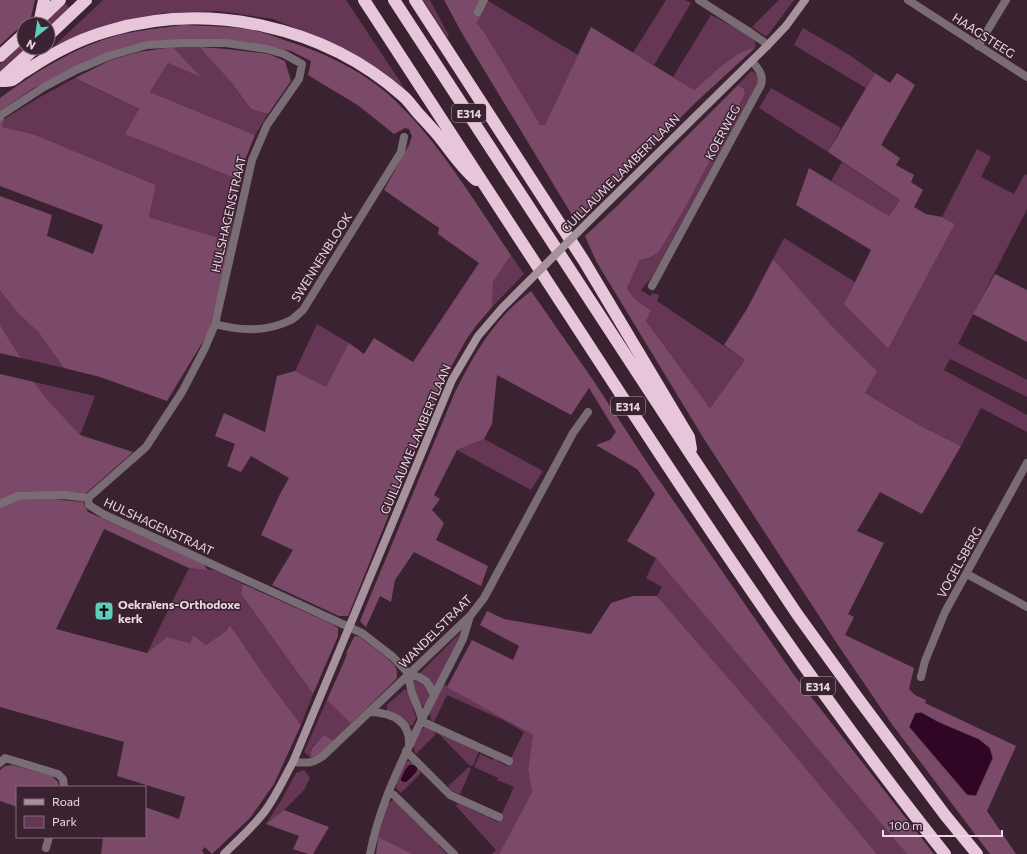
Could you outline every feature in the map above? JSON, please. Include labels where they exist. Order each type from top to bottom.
[{"type":"highway","points":[[39,16],[44,0]]},
{"type":"highway","points":[[43,16],[60,0]]},
{"type":"highway","points":[[56,28],[86,0]]},
{"type":"highway","name":"E314","points":[[364,0],[689,500],[837,713],[945,854]]},
{"type":"highway","name":"E314","points":[[394,0],[693,458],[797,614],[945,815],[977,854]]},
{"type":"highway","points":[[415,0],[584,261],[689,437],[693,458]]},
{"type":"highway","points":[[0,81],[12,80],[61,49],[107,31],[131,25],[157,21],[197,18],[231,20],[261,25],[292,34],[326,47],[357,63],[382,79],[404,97],[440,138],[464,170],[488,191]]},
{"type":"highway","points":[[0,56],[16,41]]},
{"type":"highway","points":[[0,81],[27,56]]},
{"type":"street","points":[[478,12],[484,0]]},
{"type":"street","points":[[698,0],[751,33],[764,42],[767,46]]},
{"type":"street","points":[[752,61],[786,26],[805,0]]},
{"type":"street","name":"HAAGSTEEG","points":[[908,0],[1027,77]]},
{"type":"street","points":[[978,46],[1006,0]]},
{"type":"street","name":"HULSHAGENSTRAAT","points":[[0,118],[1,115],[44,87],[76,70],[109,56],[148,45],[226,43],[267,49],[284,54],[302,64],[299,79],[267,126],[252,160],[215,324],[205,348],[182,392],[146,447],[88,498],[89,505],[102,514],[350,626],[362,633],[393,657],[409,674]]},
{"type":"street","name":"GUILLAUME LAMBERTLAAN","points":[[224,854],[251,827],[265,810],[279,789],[293,762],[452,380],[478,336],[502,308],[752,61]]},
{"type":"street","name":"KOERWEG","points":[[652,286],[761,85],[763,79],[761,72],[752,61]]},
{"type":"street","name":"SWENNENBLOOK","points":[[215,324],[230,328],[250,330],[277,325],[292,319],[303,310],[401,152],[404,137]]},
{"type":"street","name":"WANDELSTRAAT","points":[[293,762],[316,762],[324,756],[470,616],[484,598],[573,433],[588,412]]},
{"type":"street","name":"VOGELSBERG","points":[[922,677],[925,661],[945,612],[1027,463]]},
{"type":"street","points":[[0,504],[18,496],[64,495],[88,498]]},
{"type":"street","points":[[967,574],[1027,607]]},
{"type":"street","points":[[370,854],[374,832],[388,793],[422,720],[463,639],[470,616]]},
{"type":"street","points":[[434,696],[426,681],[420,677],[409,674],[410,690],[422,720],[509,761]]},
{"type":"street","points":[[371,712],[388,714],[400,722],[408,732],[408,749],[450,795],[499,817]]},
{"type":"street","points":[[0,763],[5,758],[58,774],[63,779],[64,786]]},
{"type":"street","points":[[388,793],[394,795],[454,854]]},
{"type":"street","points":[[46,848],[49,838]]},
{"type":"green space","points":[[103,0],[346,0],[411,98],[329,42],[273,19],[219,11],[164,13],[126,21],[56,47],[56,44]]},
{"type":"green space","points":[[423,0],[430,0],[449,36],[447,37]]},
{"type":"green space","points":[[666,0],[685,0],[691,3],[654,65],[633,53]]},
{"type":"green space","points":[[779,0],[794,0],[768,35],[765,36],[752,27]]},
{"type":"green space","points":[[488,1],[578,55],[545,125],[539,125],[486,35],[477,23]]},
{"type":"green space","points":[[65,3],[70,9],[56,22],[56,16],[51,16]]},
{"type":"green space","points":[[711,15],[749,35],[754,39],[756,45],[755,48],[740,53],[732,58],[694,90],[673,77]]},
{"type":"green space","points":[[803,28],[848,54],[875,73],[866,88],[794,45]]},
{"type":"green space","points":[[173,47],[199,47],[231,82],[251,109],[268,114],[255,135],[150,92],[168,63],[200,76]]},
{"type":"green space","points":[[16,49],[16,56],[19,56],[0,74],[0,64]]},
{"type":"green space","points":[[751,71],[759,77],[758,82],[652,277],[641,290],[650,296],[653,293],[659,295],[657,301],[745,360],[710,408],[646,321],[651,310],[635,298],[627,288],[640,260],[649,258],[659,252],[685,208],[745,94],[744,89],[738,85]]},
{"type":"green space","points":[[75,78],[140,110],[126,134],[240,180],[230,241],[149,217],[156,185],[33,134],[1,127],[4,119]]},
{"type":"green space","points":[[771,88],[841,128],[828,152],[759,108]]},
{"type":"green space","points":[[977,149],[991,157],[981,177],[1014,194],[1025,174],[1027,175],[1027,209],[958,344],[1027,380],[1027,397],[950,359],[944,370],[1027,415],[1027,432],[981,408],[961,446],[917,424],[865,393],[876,370],[832,326],[773,259],[784,238],[855,282],[844,304],[888,349],[955,224],[942,217]]},
{"type":"green space","points":[[842,162],[900,200],[889,216],[831,181]]},
{"type":"green space","points":[[511,255],[524,274],[492,307],[493,282]]},
{"type":"green space","points":[[0,291],[18,313],[39,333],[64,368],[21,358],[0,325]]},
{"type":"green space","points":[[317,324],[349,343],[327,388],[295,371]]},
{"type":"green space","points":[[34,382],[95,396],[80,435],[46,398]]},
{"type":"green space","points":[[484,439],[543,471],[531,490],[457,450]]},
{"type":"green space","points":[[656,558],[907,854],[877,854],[783,741],[657,596],[662,587],[646,578]]},
{"type":"green space","points":[[189,568],[215,570],[243,584],[241,594],[313,694],[301,725],[264,675],[230,625],[226,631],[206,645],[193,635],[190,643],[167,637],[147,653]]},
{"type":"green space","points":[[462,631],[435,688],[419,674]]},
{"type":"green space","points":[[413,681],[421,681],[428,690],[429,699],[425,706],[418,703]]},
{"type":"green space","points":[[443,684],[533,735],[528,770],[532,792],[499,854],[492,854],[496,850],[456,806],[458,803],[485,816],[486,814],[488,815],[487,817],[498,822],[514,787],[497,780],[498,778],[474,767],[480,754],[493,760],[494,758],[498,759],[497,761],[507,766],[524,732],[505,721],[447,695],[434,722],[431,720],[429,713]]},
{"type":"green space","points":[[405,689],[408,692],[416,718],[413,725],[409,726],[387,710],[387,705]]},
{"type":"green space","points":[[327,700],[351,724],[334,741],[324,735],[312,747],[310,757],[304,752]]},
{"type":"green space","points":[[425,727],[431,729],[436,734],[416,754],[414,747],[412,746],[420,731]]},
{"type":"green space","points":[[438,733],[479,751],[473,766],[469,765]]},
{"type":"green space","points":[[407,761],[413,761],[419,767],[421,773],[401,793],[396,788],[397,785],[395,784],[404,764]]},
{"type":"green space","points":[[469,767],[471,769],[460,794],[452,791],[448,786]]},
{"type":"green space","points":[[304,770],[310,778],[304,790],[284,810],[266,824],[296,773]]},
{"type":"green space","points":[[393,800],[396,800],[408,814],[439,843],[438,845],[447,854],[413,854],[378,837],[388,804]]},
{"type":"shaded area","points":[[0,0],[35,0],[31,16],[16,16],[16,31],[0,45]]},
{"type":"shaded area","points":[[444,0],[480,0],[481,15],[477,23],[486,35],[540,125],[545,125],[591,27],[694,90],[732,58],[740,53],[755,48],[694,104],[575,220],[463,35]]},
{"type":"shaded area","points":[[183,25],[218,26],[264,33],[325,55],[352,69],[377,85],[406,112],[439,150],[511,255],[493,282],[492,307],[466,340],[441,385],[348,616],[339,616],[272,585],[293,550],[261,535],[289,478],[251,456],[241,472],[227,466],[235,444],[215,436],[224,413],[265,432],[277,376],[295,371],[326,387],[349,343],[364,354],[374,338],[413,362],[479,263],[438,234],[439,228],[384,190],[409,145],[412,136],[409,129],[405,128],[394,134],[359,106],[308,75],[311,61],[291,51],[232,40],[156,41],[58,76],[34,88],[0,111],[0,98],[42,69],[72,53],[119,35],[143,30]]},
{"type":"shaded area","points":[[173,47],[201,77],[168,63],[150,92],[255,135],[245,160],[240,180],[125,134],[139,109],[75,78],[111,60],[139,52]]},
{"type":"shaded area","points":[[199,47],[269,54],[285,61],[291,81],[268,114],[251,109],[231,82]]},
{"type":"shaded area","points":[[875,73],[890,83],[897,73],[915,85],[881,145],[900,158],[896,165],[914,175],[911,182],[923,190],[914,207],[926,214],[942,217],[955,224],[888,349],[844,304],[871,250],[796,205],[809,168],[889,216],[900,200],[828,152]]},
{"type":"shaded area","points":[[738,85],[744,89],[745,94],[685,208],[659,252],[649,258],[640,260],[627,288],[635,298],[651,310],[646,321],[710,408],[745,360],[724,345],[747,309],[773,259],[832,326],[877,371],[865,393],[917,424],[961,446],[922,514],[880,492],[857,531],[884,543],[848,614],[854,617],[845,635],[914,668],[909,689],[915,695],[926,700],[925,703],[1016,746],[987,811],[1016,854],[990,854],[891,723],[838,645],[704,439],[596,261],[585,236]],"holes":[[[939,722],[990,748],[993,757],[987,770]]]},
{"type":"shaded area","points":[[0,114],[4,119],[2,127],[33,134],[156,185],[149,217],[230,241],[208,333],[167,401],[100,377],[64,368],[39,333],[18,313],[0,291],[0,196],[52,215],[47,236],[93,254],[103,225],[0,186]]},
{"type":"shaded area","points":[[995,274],[1027,290],[1027,342],[973,314]]},
{"type":"shaded area","points":[[531,291],[593,380],[650,467],[794,675],[934,854],[907,854],[656,558],[627,541],[655,494],[637,469],[596,445],[610,440],[616,432],[589,388],[571,415],[497,375],[492,424],[484,439],[457,450],[434,495],[440,499],[432,510],[444,523],[436,540],[488,566],[481,586],[414,552],[395,580],[391,602],[380,596],[366,627],[360,621],[460,381],[478,350],[492,330],[508,311]]},
{"type":"shaded area","points":[[0,325],[21,358],[0,353]]},
{"type":"shaded area","points":[[0,374],[34,382],[46,398],[80,435],[133,452],[83,496],[0,500]]},
{"type":"shaded area","points":[[52,499],[83,502],[88,512],[203,564],[208,570],[189,568],[104,529],[56,629],[147,653],[167,637],[190,643],[193,635],[206,645],[226,631],[230,625],[264,675],[301,725],[274,784],[250,818],[212,854],[205,847],[202,850],[204,854],[101,854],[103,838],[146,838],[146,807],[179,819],[185,797],[117,776],[124,742],[0,707],[0,508],[18,500]]},
{"type":"shaded area","points":[[243,584],[338,628],[338,636],[313,694],[241,594]]},
{"type":"shaded area","points":[[633,596],[657,596],[783,741],[877,854],[499,854],[532,792],[528,770],[533,735],[447,687],[472,640],[513,660],[519,646],[480,625],[487,611],[504,619],[591,634],[611,603]]},
{"type":"shaded area","points":[[355,636],[360,637],[392,662],[396,668],[397,678],[351,724],[327,700],[346,657],[347,651]]},
{"type":"shaded area","points":[[921,712],[939,722],[979,739],[990,748],[993,758],[976,796],[967,795],[909,727],[915,713]]},
{"type":"shaded area","points":[[324,735],[334,741],[317,756],[310,757],[312,748]]},
{"type":"shaded area","points":[[410,764],[416,765],[418,768],[417,772],[406,783],[402,782],[400,780],[405,769]]},
{"type":"shaded area","points":[[12,765],[52,776],[58,782],[59,786],[16,786],[16,807],[0,801],[0,770],[5,766]]},
{"type":"shaded area","points":[[284,810],[329,827],[313,854],[308,854],[293,849],[299,836],[266,824]]},
{"type":"shaded area","points":[[378,837],[409,852],[413,854],[376,854]]},
{"type":"place","name":"Oekraïens-Orthodoxe kerk","points":[[104,611]]}]
